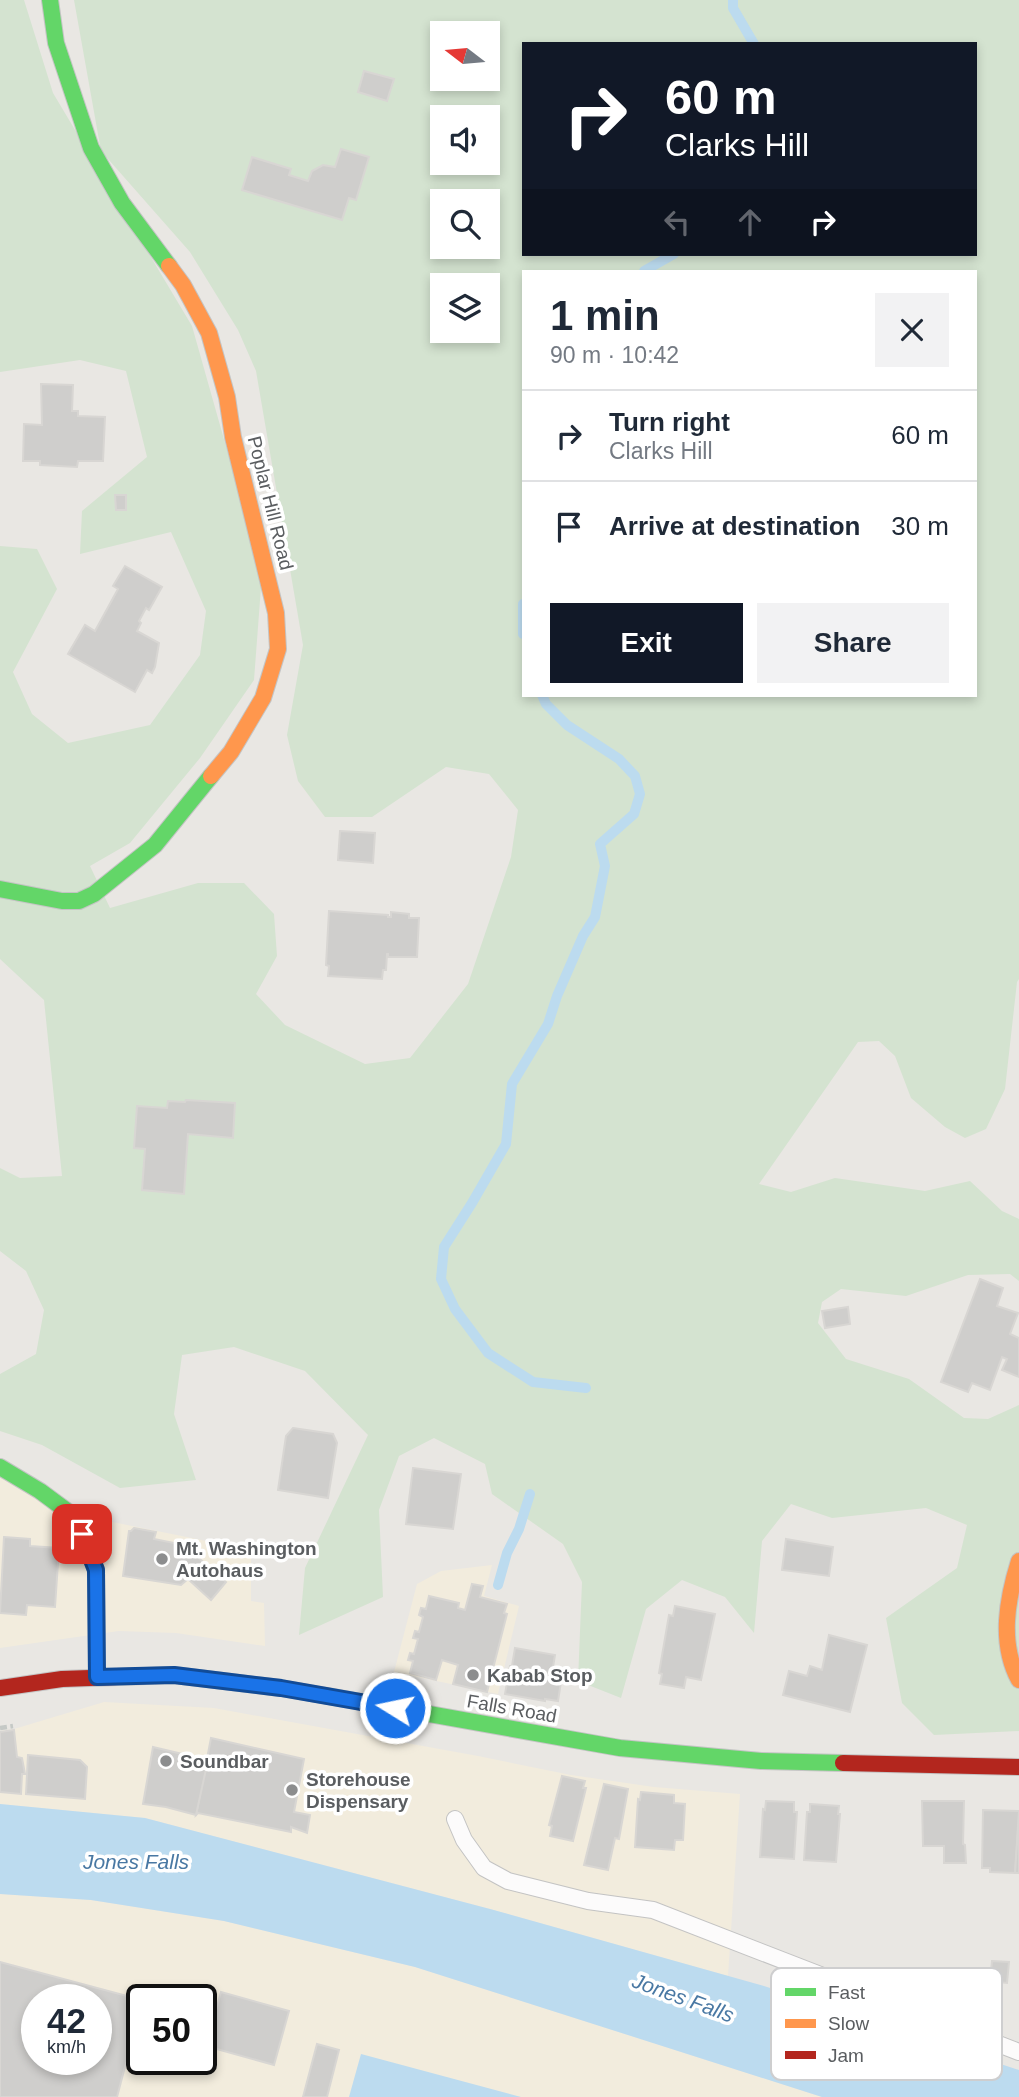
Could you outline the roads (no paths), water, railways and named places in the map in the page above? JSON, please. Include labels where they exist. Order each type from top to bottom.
[{"type":"street","name":"Poplar Hill Road","points":[[0,889],[62,901],[79,901],[94,894],[155,845],[231,752],[264,698],[278,649],[276,613],[233,437],[227,397],[209,333],[183,285],[122,203],[92,148],[56,44],[50,0]]},
{"type":"street","points":[[0,1467],[67,1511],[82,1534],[96,1570],[97,1677]]},
{"type":"street","points":[[1019,1561],[1014,1573],[1007,1646],[1013,1671],[1019,1680]]},
{"type":"street","name":"Falls Road","points":[[0,1688],[97,1677],[174,1675],[281,1688],[620,1748],[761,1761],[1019,1767]]},
{"type":"lane","points":[[455,1819],[464,1840],[484,1868],[508,1881],[588,1901],[653,1910],[802,1968]]},
{"type":"lane","points":[[1002,2045],[1019,2052]]},
{"type":"water","name":"Jones Falls","points":[[0,1804],[145,1818],[490,1909],[771,1988],[771,2080],[1002,2080],[1002,2064],[1019,2070],[1019,2097],[822,2097],[415,1967],[224,1921],[91,1900],[0,1894]]},
{"type":"water","points":[[361,2054],[521,2097],[349,2097]]},
{"type":"waterway","points":[[733,0],[733,8],[753,42]]},
{"type":"waterway","points":[[646,270],[670,256]]},
{"type":"waterway","points":[[543,697],[546,704],[567,725],[619,759],[635,776],[640,794],[634,814],[600,844],[605,866],[595,917],[583,936],[548,1024],[512,1084],[506,1144],[444,1247],[441,1279],[455,1309],[488,1353],[533,1382],[586,1388]]},
{"type":"waterway","points":[[498,1585],[507,1553],[519,1529],[530,1494]]},
{"type":"place","name":"Mt. Washington Autohaus","points":[[162,1559]]},
{"type":"place","name":"Kabab Stop","points":[[473,1675]]},
{"type":"place","name":"Soundbar","points":[[166,1761]]},
{"type":"place","name":"Storehouse Dispensary","points":[[292,1790]]}]
